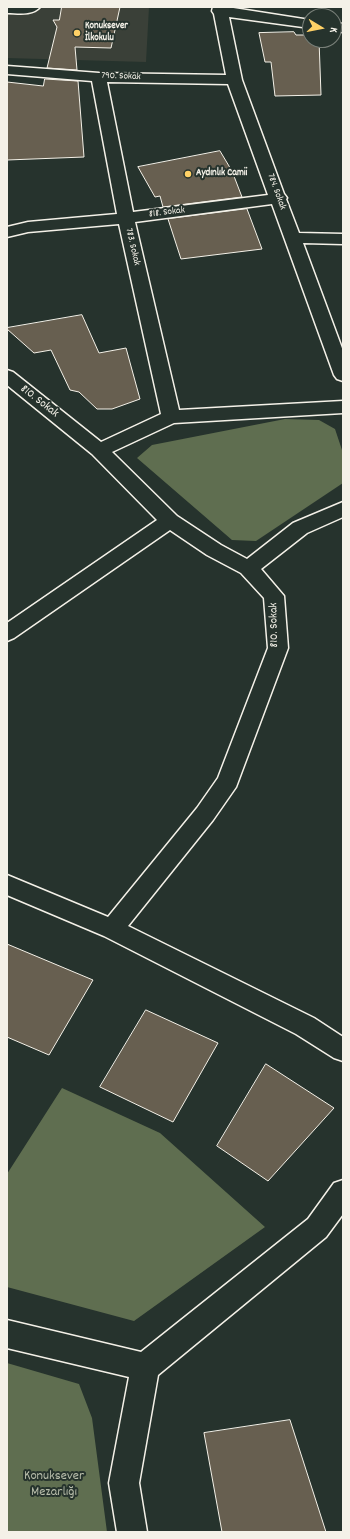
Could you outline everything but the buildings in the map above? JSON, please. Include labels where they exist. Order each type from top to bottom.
[{"type":"street","points":[[219,9],[302,23]]},
{"type":"street","name":"784. Sokak","points":[[219,9],[234,80],[279,198],[343,375]]},
{"type":"street","name":"790. Sokak","points":[[7,70],[99,76],[234,80]]},
{"type":"street","name":"783. Sokak","points":[[99,76],[126,218],[171,417]]},
{"type":"street","name":"818. Sokak","points":[[7,232],[28,226],[126,218],[279,198]]},
{"type":"street","points":[[293,238],[343,239]]},
{"type":"street","name":"810. Sokak","points":[[9,381],[99,450],[170,521],[214,550],[248,568],[274,596],[278,648],[228,781],[205,814],[112,929]]},
{"type":"street","points":[[99,450],[171,417],[343,407]]},
{"type":"street","points":[[248,568],[300,528],[343,509]]},
{"type":"street","points":[[7,633],[170,521]]},
{"type":"street","points":[[7,885],[112,929],[305,1026],[343,1050]]},
{"type":"street","points":[[132,1532],[124,1483],[145,1367],[317,1228],[343,1192]]},
{"type":"street","points":[[7,1334],[145,1367]]},
{"type":"lane","points":[[7,10],[28,10],[34,7]]},
{"type":"shaded area","name":"Konuksever İlkokulu","points":[[7,7],[149,7],[146,62],[7,58]]},
{"type":"green space","points":[[285,419],[319,420],[335,429],[343,453],[343,483],[256,541],[232,540],[137,458],[152,445]]},
{"type":"green space","points":[[62,1088],[160,1133],[265,1227],[134,1321],[7,1287],[7,1174]]},
{"type":"green space","name":"Konuksever Mezarlığı","points":[[7,1363],[79,1384],[92,1418],[107,1532],[7,1532]]},
{"type":"place","name":"Konuksever İlkokulu","points":[[77,33]]},
{"type":"place","name":"Aydınlık Camii","points":[[188,174]]}]
